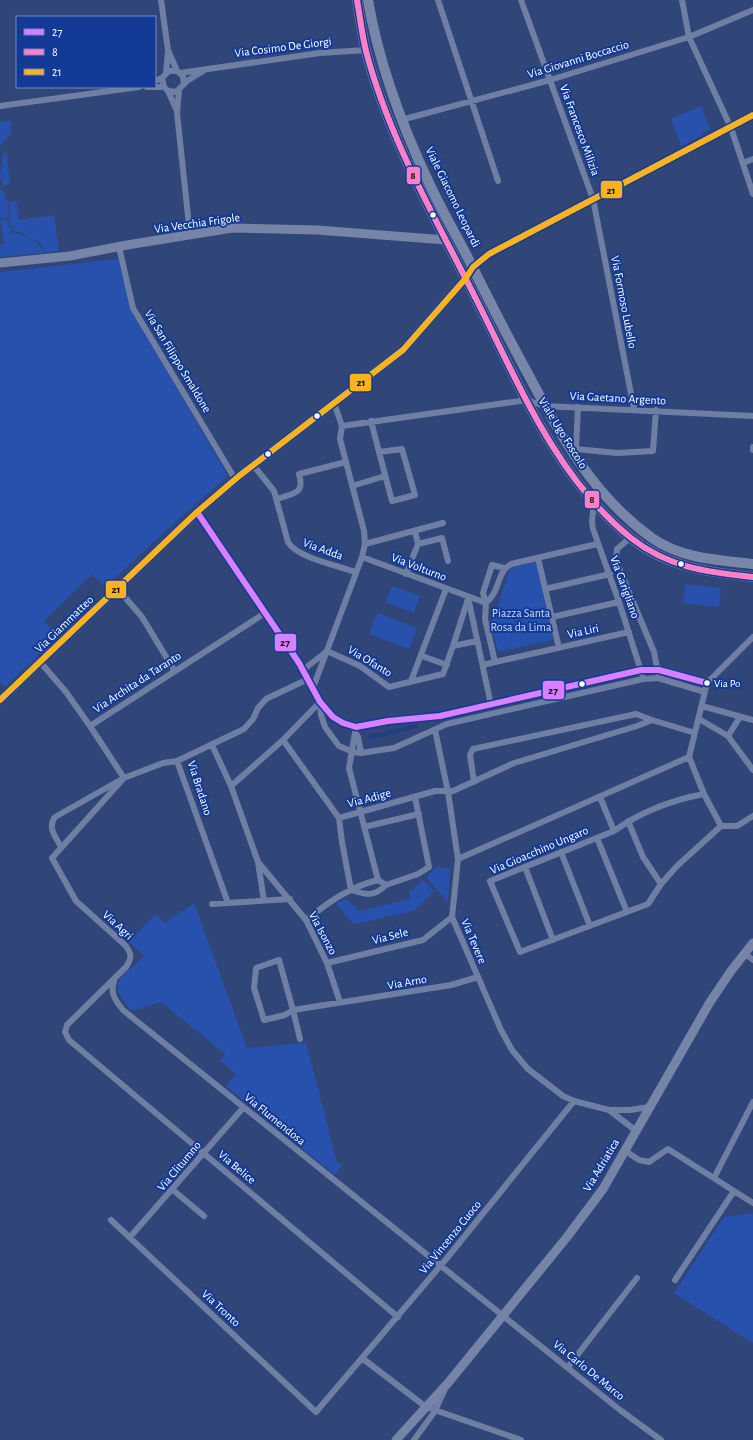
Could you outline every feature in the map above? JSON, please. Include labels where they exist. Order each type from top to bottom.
[{"type":"main road","name":"Viale Giacomo Leopardi","points":[[357,0],[366,50],[386,109],[421,192],[466,278]]},
{"type":"main road","name":"Viale Giacomo Leopardi","points":[[368,0],[381,59],[401,120],[430,185],[473,267]]},
{"type":"main road","name":"Viale Ugo Foscolo","points":[[473,267],[544,406],[599,491],[621,513],[653,539],[678,552],[703,558],[753,564]]},
{"type":"main road","name":"Viale Ugo Foscolo","points":[[466,278],[527,400],[561,458],[594,502],[631,537],[652,552],[682,565],[705,572],[753,577]]},
{"type":"street","points":[[161,0],[168,50],[178,72],[183,76],[184,84]]},
{"type":"street","points":[[438,0],[498,181]]},
{"type":"street","name":"Via Francesco Milizia","points":[[521,0],[593,199]]},
{"type":"street","points":[[682,0],[689,37],[731,128],[753,194]]},
{"type":"street","name":"Via Giovanni Boccaccio","points":[[401,120],[550,80],[689,37],[753,10]]},
{"type":"street","points":[[168,50],[164,75],[166,89],[177,113]]},
{"type":"street","name":"Via Cosimo De Giorgi","points":[[156,80],[164,75],[178,72],[204,70],[320,53],[366,50]]},
{"type":"street","name":"Via Cosimo De Giorgi","points":[[179,90],[184,84],[204,70]]},
{"type":"street","points":[[0,106],[132,88]]},
{"type":"street","points":[[156,88],[179,90],[177,113],[190,235]]},
{"type":"street","points":[[473,267],[489,254],[731,128],[753,115]]},
{"type":"street","points":[[743,163],[753,159]]},
{"type":"street","name":"Via Formoso Lubello","points":[[593,199],[634,409]]},
{"type":"street","name":"Via Vecchia Frigole","points":[[0,263],[70,256],[232,228],[269,228],[446,240]]},
{"type":"street","name":"Via San Filippo Smaldone","points":[[119,247],[133,308],[235,479]]},
{"type":"street","name":"Viale Giacomo Leopardi","points":[[466,278],[473,267]]},
{"type":"street","name":"Via Giammatteo","points":[[0,700],[41,663],[197,512],[235,479],[403,350],[466,278]]},
{"type":"street","name":"Via Gaetano Argento","points":[[342,426],[527,400],[544,406],[656,410],[753,416]]},
{"type":"street","points":[[313,688],[362,557],[365,544],[364,531],[340,439],[342,426],[334,403]]},
{"type":"street","points":[[578,407],[573,451],[617,453],[653,452],[656,410]]},
{"type":"street","points":[[371,421],[378,452],[392,501],[415,495],[402,449],[378,452]]},
{"type":"street","points":[[277,499],[298,491],[301,488],[302,484],[299,474],[346,462]]},
{"type":"street","name":"Via Adda","points":[[253,465],[274,491],[291,548],[301,554],[356,572]]},
{"type":"street","points":[[352,486],[385,476]]},
{"type":"street","name":"Via Garigliano","points":[[594,502],[592,520],[597,544],[610,574],[643,679]]},
{"type":"street","points":[[197,512],[303,670],[320,702],[333,717],[356,730],[388,721],[440,716],[641,670],[659,670],[707,683]]},
{"type":"street","points":[[365,544],[442,523]]},
{"type":"street","points":[[406,574],[418,544],[415,531]]},
{"type":"street","name":"Via Garigliano","points":[[631,537],[617,549],[616,561],[654,652],[659,670],[658,678]]},
{"type":"street","points":[[418,544],[442,538],[448,561]]},
{"type":"street","points":[[483,665],[495,662],[485,620],[486,603],[483,593],[492,565],[504,568],[512,564],[597,544]]},
{"type":"street","name":"Via Volturno","points":[[362,557],[486,603]]},
{"type":"street","points":[[538,558],[559,648]]},
{"type":"street","points":[[486,603],[494,597],[504,568]]},
{"type":"street","points":[[545,589],[610,574]]},
{"type":"street","points":[[117,588],[142,616],[174,670]]},
{"type":"street","points":[[411,682],[446,589]]},
{"type":"street","points":[[468,597],[491,705]]},
{"type":"street","name":"Via Ofanto","points":[[327,651],[360,666],[389,687],[443,674],[468,597]]},
{"type":"street","points":[[552,617],[619,602]]},
{"type":"street","name":"Via Archita da Taranto","points":[[41,663],[66,692],[90,726],[174,670],[265,613]]},
{"type":"street","name":"Via Liri","points":[[495,662],[629,632]]},
{"type":"street","points":[[753,637],[707,683],[689,757],[704,794],[721,826],[738,826],[753,816]]},
{"type":"street","points":[[453,646],[477,641]]},
{"type":"street","points":[[303,670],[327,651]]},
{"type":"street","points":[[422,656],[447,664]]},
{"type":"street","points":[[320,702],[321,715],[325,727],[339,746],[352,752],[361,753],[394,748],[453,722],[643,679],[658,678],[705,692]]},
{"type":"street","name":"Via Bradano","points":[[228,903],[177,761],[244,728],[253,719],[258,708],[266,699],[308,679]]},
{"type":"street","points":[[231,786],[283,740],[320,702]]},
{"type":"street","points":[[702,706],[753,720]]},
{"type":"street","points":[[474,782],[470,755],[473,749],[636,714],[695,733]]},
{"type":"street","points":[[728,736],[740,716]]},
{"type":"street","points":[[699,719],[728,736],[753,770]]},
{"type":"street","name":"Via Adige","points":[[283,740],[339,818],[435,791],[448,792],[474,782],[514,763],[637,726],[652,720]]},
{"type":"street","points":[[90,726],[124,778]]},
{"type":"street","points":[[356,730],[349,768],[378,880],[386,885]]},
{"type":"street","points":[[356,730],[361,753]]},
{"type":"street","name":"Via Tevere","points":[[435,730],[448,792],[458,859],[452,917],[501,1030],[512,1050],[528,1069],[543,1082],[563,1096],[574,1101]]},
{"type":"street","name":"Via Isonzo","points":[[212,745],[231,786],[258,862],[264,901]]},
{"type":"street","points":[[458,859],[689,757]]},
{"type":"street","points":[[61,847],[51,829],[52,822],[55,817],[124,778],[163,763],[177,761]]},
{"type":"street","name":"Via Agri","points":[[65,1032],[67,1025],[114,979],[131,960],[131,952],[126,945],[76,901],[52,858],[124,778]]},
{"type":"street","name":"Via Gioacchino Ungaro","points":[[704,794],[675,800],[628,821],[614,831],[490,881],[520,952],[648,904],[661,884],[677,866],[721,826]]},
{"type":"street","points":[[351,890],[364,894],[378,893],[386,885],[418,874],[429,867],[415,797]]},
{"type":"street","points":[[600,797],[614,831]]},
{"type":"street","points":[[364,827],[419,814]]},
{"type":"street","points":[[339,818],[351,890]]},
{"type":"street","points":[[628,821],[644,857],[661,884]]},
{"type":"street","points":[[597,838],[627,912]]},
{"type":"street","points":[[561,852],[590,926]]},
{"type":"street","name":"Via Isonzo","points":[[258,862],[306,920],[326,963],[340,1002]]},
{"type":"street","points":[[525,867],[553,940]]},
{"type":"street","points":[[306,920],[339,895],[362,884],[378,880]]},
{"type":"street","points":[[212,904],[290,899]]},
{"type":"street","name":"Via Sele","points":[[326,963],[423,940],[452,917]]},
{"type":"street","name":"Via Adriatica","points":[[396,1440],[448,1383],[567,1237],[603,1189],[635,1130],[710,1002],[744,953],[753,943]]},
{"type":"street","points":[[744,953],[753,960]]},
{"type":"street","name":"Via Arno","points":[[293,1010],[279,960],[256,968],[254,988],[264,1020],[285,1015],[293,1010],[436,988],[478,977]]},
{"type":"street","name":"Via Flumendosa","points":[[114,979],[111,990],[115,1000],[123,1010],[243,1108],[503,1314]]},
{"type":"street","points":[[293,1010],[300,1040]]},
{"type":"street","name":"Via Belice","points":[[65,1032],[69,1040],[398,1317]]},
{"type":"street","points":[[574,1101],[609,1110],[630,1110],[649,1107]]},
{"type":"street","name":"Via Vincenzo Cuoco","points":[[316,1412],[441,1266],[574,1101]]},
{"type":"street","points":[[714,1178],[753,1102]]},
{"type":"street","name":"Via Clitumno","points":[[130,1237],[173,1190],[243,1108]]},
{"type":"street","points":[[609,1110],[635,1130]]},
{"type":"street","points":[[624,1150],[639,1160],[649,1162],[668,1149],[753,1203]]},
{"type":"street","points":[[173,1190],[204,1216]]},
{"type":"street","points":[[674,1280],[734,1191]]},
{"type":"street","name":"Via Tronto","points":[[111,1220],[316,1412]]},
{"type":"street","points":[[568,1367],[637,1278]]},
{"type":"street","name":"Via Carlo De Marco","points":[[503,1314],[661,1440]]},
{"type":"street","points":[[362,1358],[426,1407],[521,1440]]},
{"type":"street","name":"Via Adriatica","points":[[414,1440],[435,1411],[448,1383]]},
{"type":"green space","points":[[701,106],[710,129],[701,133],[701,136],[681,146],[671,119]]},
{"type":"green space","points":[[11,121],[11,134],[0,146],[0,122]]},
{"type":"green space","points":[[7,153],[10,184],[3,185],[0,176],[3,154]]},
{"type":"green space","points":[[3,189],[9,208],[7,219],[0,217],[0,190]]},
{"type":"green space","points":[[17,201],[19,220],[54,215],[59,251],[45,253],[41,244],[20,232],[13,231],[9,220],[9,202]]},
{"type":"green space","points":[[0,219],[8,221],[12,233],[17,233],[31,239],[39,245],[44,253],[0,257],[0,245],[4,244]]},
{"type":"green space","points":[[118,259],[133,313],[228,476],[105,587],[92,574],[44,621],[58,636],[5,687],[0,682],[0,272]]},
{"type":"green space","name":"Piazza Santa Rosa da Lima","points":[[536,561],[553,640],[498,652],[491,625],[511,567]]},
{"type":"green space","points":[[685,584],[721,588],[719,607],[683,603]]},
{"type":"green space","points":[[392,586],[420,596],[414,613],[386,602]]},
{"type":"green space","points":[[377,613],[417,628],[409,649],[369,634]]},
{"type":"green space","points":[[437,867],[450,869],[448,902],[426,877]]},
{"type":"green space","points":[[423,880],[434,891],[414,911],[354,924],[336,904],[346,898],[359,911],[410,899],[409,893]]},
{"type":"green space","points":[[194,903],[247,1048],[306,1043],[337,1162],[342,1166],[335,1175],[226,1086],[236,1074],[220,1061],[225,1054],[161,1002],[132,1011],[119,993],[119,981],[144,956],[129,942],[155,914],[165,923]]},
{"type":"green space","points":[[753,1213],[753,1343],[674,1293],[724,1217]]},
{"type":"shaded area","points":[[417,724],[418,728],[368,740],[367,736],[373,733],[379,733]]},
{"type":"transit line","name":"8","points":[[357,0],[366,51],[387,116],[400,147],[524,395],[560,458],[581,487],[605,514],[631,538],[645,548],[660,556],[689,567],[753,577]]},
{"type":"transit line","name":"21","points":[[0,700],[197,512],[239,476],[403,350],[466,278],[473,267],[489,254],[753,115]]},
{"type":"transit line","name":"27","points":[[197,512],[299,663],[320,702],[333,717],[343,723],[356,727],[388,721],[440,716],[641,670],[659,670],[707,683]]},
{"type":"place","name":"Via Po","points":[[707,683]]}]
